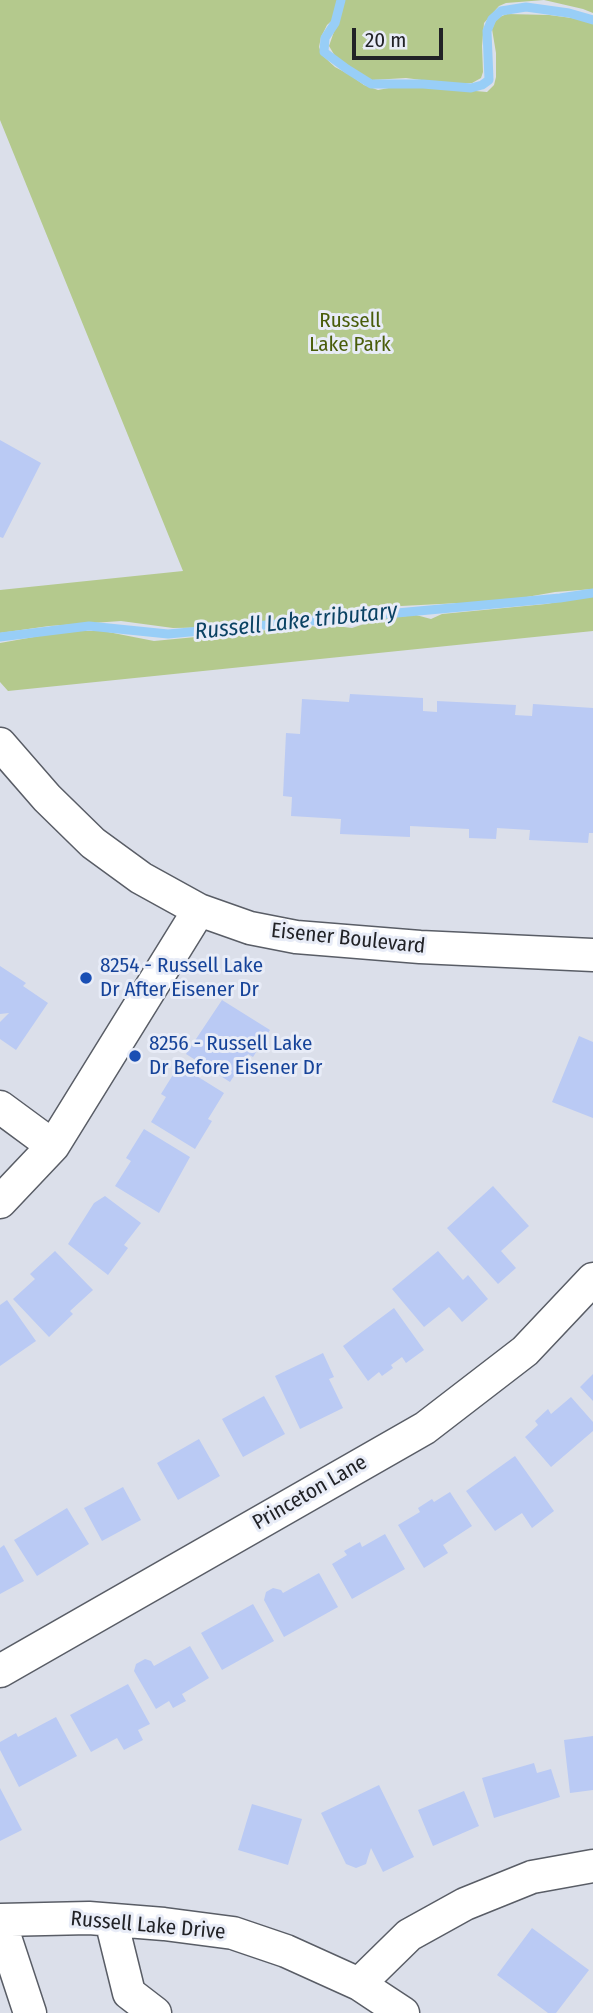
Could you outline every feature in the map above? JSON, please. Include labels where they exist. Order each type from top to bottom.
[{"type":"street","name":"Eisener Boulevard","points":[[0,744],[47,798],[93,844],[141,878],[199,910],[250,928],[296,937],[420,947],[593,955]]},
{"type":"street","points":[[0,1202],[53,1146],[199,910]]},
{"type":"street","points":[[0,1107],[53,1146]]},
{"type":"street","name":"Princeton Lane","points":[[0,1671],[425,1427],[525,1351],[593,1279]]},
{"type":"street","points":[[359,1984],[409,1935],[466,1904],[532,1877],[593,1866]]},
{"type":"street","name":"Russell Lake Drive","points":[[0,1921],[89,1918],[233,1933],[286,1951],[359,1984],[403,2013]]},
{"type":"street","points":[[111,1920],[129,1993],[155,2013]]},
{"type":"street","points":[[0,1921],[30,2013]]},
{"type":"green space","name":"Russell Lake Park","points":[[0,0],[337,0],[336,17],[327,25],[321,37],[319,47],[322,55],[335,67],[364,85],[378,90],[405,85],[487,92],[494,85],[496,77],[492,29],[497,18],[507,14],[549,15],[593,24],[593,589],[555,592],[476,606],[459,603],[382,607],[226,627],[173,628],[121,621],[49,626],[0,633],[0,590],[183,571],[0,120]]},
{"type":"green space","points":[[345,0],[544,0],[499,6],[484,23],[481,78],[472,83],[453,84],[406,78],[372,80],[357,74],[335,56],[329,46]]},
{"type":"green space","points":[[544,0],[593,0],[593,13],[583,9]]},
{"type":"green space","points":[[593,596],[593,631],[8,691],[0,682],[0,643],[45,635],[103,631],[154,641],[311,626],[352,628],[379,619],[416,615],[431,619],[442,614],[546,604]]},
{"type":"building","points":[[0,440],[41,463],[3,538],[0,537]]},
{"type":"building","points":[[350,694],[423,698],[423,711],[437,712],[437,701],[516,705],[515,715],[532,716],[533,704],[593,708],[593,833],[589,833],[588,843],[529,840],[530,830],[497,828],[496,839],[469,838],[469,829],[410,826],[410,837],[340,834],[341,819],[291,816],[292,797],[283,796],[286,733],[300,734],[302,699],[349,702]]},
{"type":"building","points":[[0,966],[26,983],[23,986],[48,1003],[16,1050],[0,1039],[0,1022],[9,1013],[0,1014]]},
{"type":"building","points":[[222,1000],[270,1030],[253,1057],[248,1054],[230,1082],[186,1054]]},
{"type":"building","points":[[579,1036],[593,1042],[593,1118],[552,1102]]},
{"type":"building","points":[[179,1065],[224,1093],[208,1119],[212,1121],[195,1149],[151,1122],[166,1097],[161,1094]]},
{"type":"building","points":[[144,1129],[190,1157],[159,1213],[115,1186],[131,1161],[126,1158]]},
{"type":"building","points":[[493,1186],[529,1226],[501,1251],[516,1268],[498,1284],[447,1228]]},
{"type":"building","points":[[105,1196],[141,1223],[124,1245],[128,1248],[108,1275],[68,1244],[94,1203]]},
{"type":"building","points":[[55,1251],[93,1290],[70,1311],[73,1314],[49,1337],[13,1299],[35,1279],[30,1274]]},
{"type":"building","points":[[438,1251],[463,1280],[468,1275],[488,1299],[462,1322],[449,1307],[424,1327],[392,1289]]},
{"type":"building","points":[[7,1300],[36,1341],[0,1366],[0,1305]]},
{"type":"building","points":[[394,1308],[424,1350],[406,1363],[402,1357],[382,1376],[379,1372],[368,1381],[343,1346]]},
{"type":"building","points":[[323,1353],[334,1377],[329,1379],[343,1408],[300,1429],[275,1376]]},
{"type":"building","points":[[593,1374],[593,1401],[580,1387]]},
{"type":"building","points":[[264,1396],[285,1434],[243,1457],[222,1419]]},
{"type":"building","points":[[571,1397],[593,1422],[593,1431],[551,1467],[525,1437],[538,1425],[535,1421],[548,1409],[551,1414]]},
{"type":"building","points":[[199,1439],[220,1476],[178,1500],[157,1463]]},
{"type":"building","points":[[515,1456],[554,1511],[532,1528],[522,1513],[495,1531],[466,1491]]},
{"type":"building","points":[[123,1487],[141,1520],[102,1541],[84,1508]]},
{"type":"building","points":[[450,1492],[472,1526],[443,1545],[448,1553],[424,1568],[398,1525],[420,1512],[418,1508],[432,1499],[434,1502]]},
{"type":"building","points":[[67,1508],[89,1544],[37,1576],[14,1540]]},
{"type":"building","points":[[385,1534],[405,1569],[352,1599],[332,1564],[347,1555],[344,1551],[360,1542],[362,1547]]},
{"type":"building","points":[[4,1545],[24,1581],[0,1594],[0,1548]]},
{"type":"building","points":[[319,1573],[338,1607],[284,1637],[264,1600],[266,1592],[273,1588],[283,1593]]},
{"type":"building","points":[[253,1604],[274,1641],[222,1670],[201,1633]]},
{"type":"building","points":[[190,1646],[209,1678],[182,1694],[186,1701],[173,1708],[169,1701],[156,1709],[134,1671],[136,1664],[145,1659],[151,1661],[154,1666]]},
{"type":"building","points":[[128,1684],[150,1724],[138,1730],[143,1740],[124,1750],[117,1738],[91,1752],[70,1715]]},
{"type":"building","points":[[56,1717],[77,1756],[19,1787],[0,1750],[0,1742],[16,1733],[18,1737]]},
{"type":"building","points":[[593,1736],[593,1790],[570,1793],[564,1740]]},
{"type":"building","points":[[534,1763],[537,1773],[551,1769],[560,1797],[494,1818],[482,1778]]},
{"type":"building","points":[[379,1785],[414,1857],[383,1872],[371,1848],[366,1864],[356,1868],[346,1864],[321,1813]]},
{"type":"building","points":[[0,1788],[22,1830],[0,1841]]},
{"type":"building","points":[[464,1791],[479,1826],[433,1846],[418,1810]]},
{"type":"building","points":[[252,1804],[302,1819],[288,1865],[238,1850]]},
{"type":"building","points":[[532,1928],[589,1970],[556,2013],[548,2013],[497,1975]]},
{"type":"waterway","points":[[341,0],[335,23],[325,38],[324,52],[371,84],[471,88],[482,85],[489,80],[487,31],[492,19],[501,11],[526,7],[569,13],[593,20]]},
{"type":"waterway","name":"Russell Lake tributary","points":[[0,637],[89,626],[168,634],[593,593]]},
{"type":"place","name":"8254 - Russell Lake Dr After Eisener Dr","points":[[86,978]]},
{"type":"place","name":"8256 - Russell Lake Dr Before Eisener Dr","points":[[135,1056]]}]
